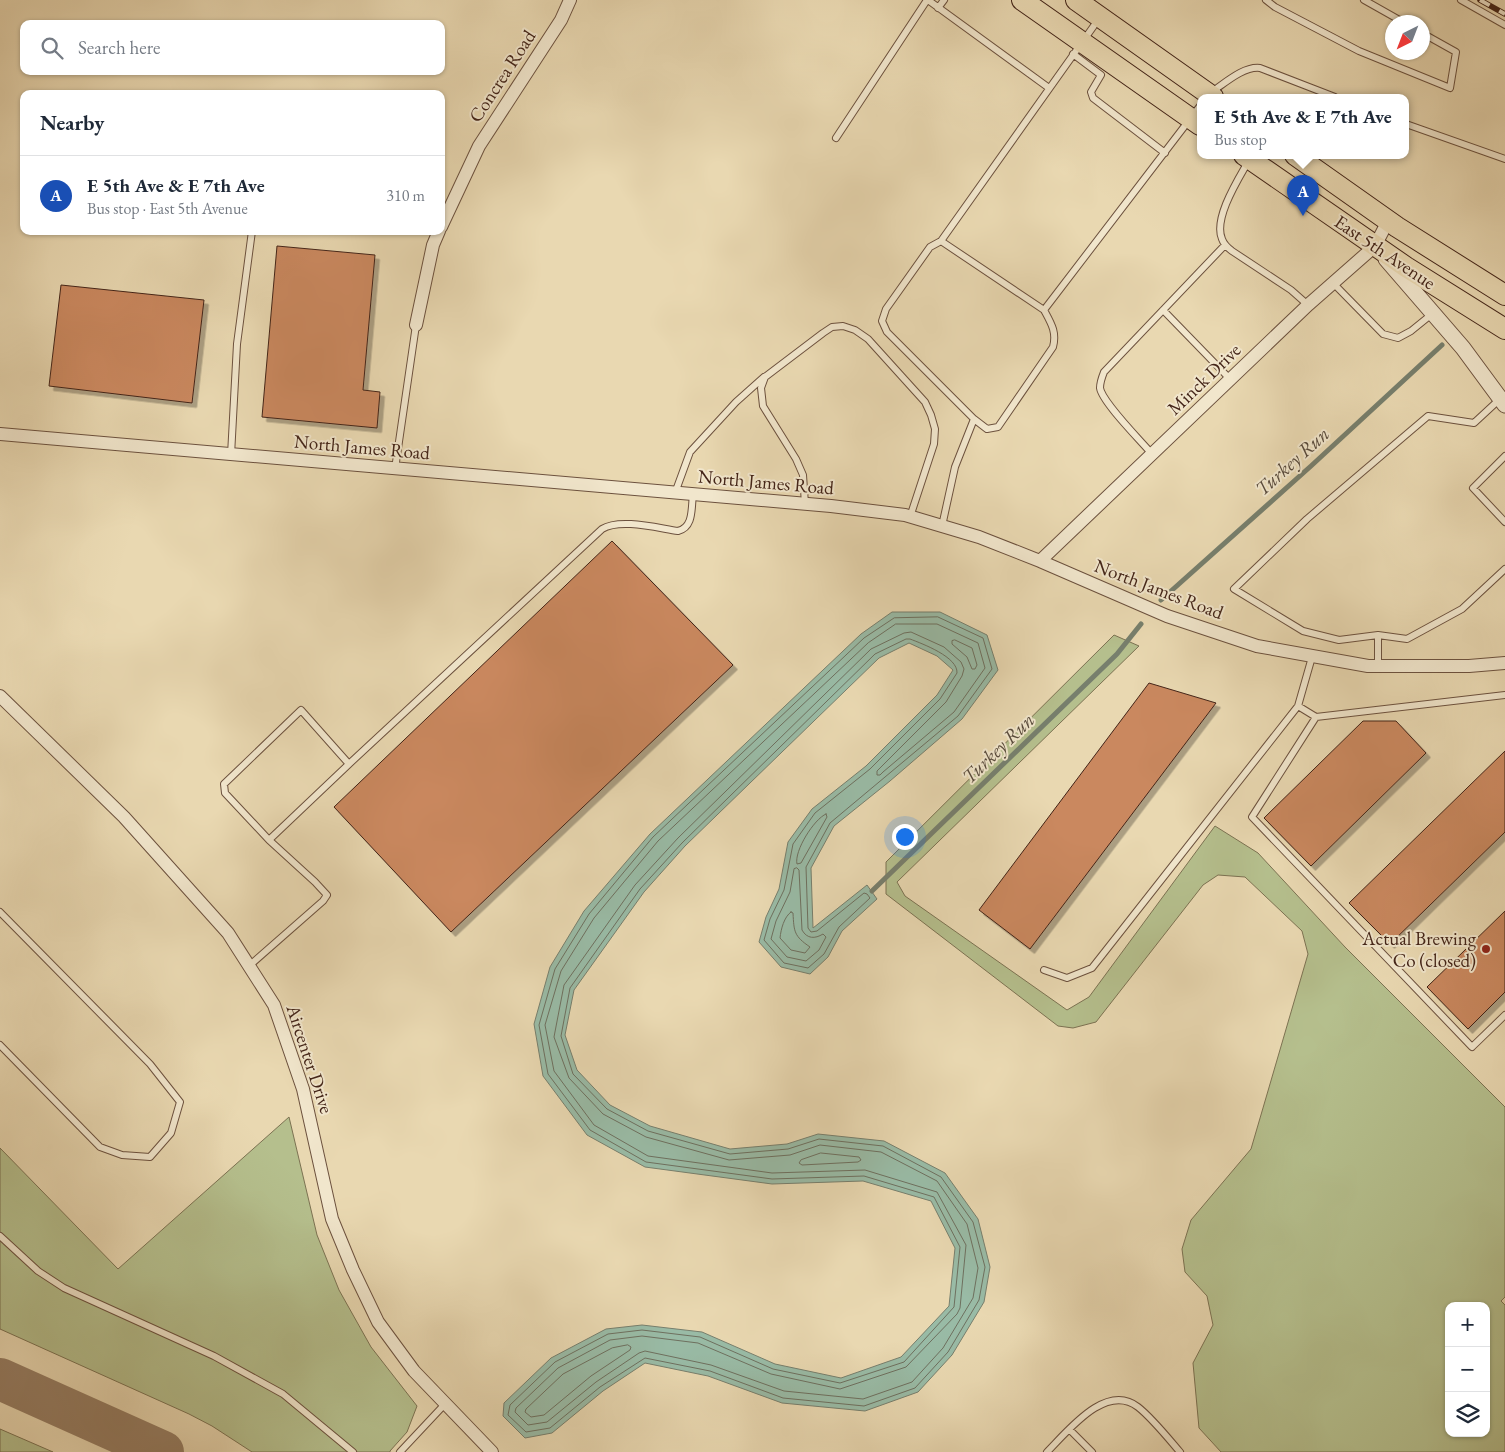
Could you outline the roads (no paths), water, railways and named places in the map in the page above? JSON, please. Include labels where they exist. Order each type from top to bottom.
[{"type":"main road","points":[[1022,0],[1077,48],[1197,103]]},
{"type":"main road","points":[[1076,0],[1100,17],[1197,100]]},
{"type":"main road","name":"East 5th Avenue","points":[[1250,159],[1413,272],[1505,329]]},
{"type":"main road","name":"East 5th Avenue","points":[[1301,159],[1388,221],[1505,295]]},
{"type":"street","name":"Concrea Road","points":[[445,219],[479,146],[561,20],[570,0]]},
{"type":"street","name":"Minck Drive","points":[[1040,561],[1308,305],[1375,246],[1388,221]]},
{"type":"street","points":[[416,325],[433,245],[438,235]]},
{"type":"street","points":[[1375,246],[1463,348],[1503,402]]},
{"type":"street","name":"North James Road","points":[[0,434],[805,504],[910,517],[979,537],[1040,561],[1167,616],[1257,646],[1368,666],[1470,666],[1505,663]]},
{"type":"street","name":"Aircenter Drive","points":[[0,696],[124,817],[228,934],[249,966],[274,1005],[303,1089],[332,1219],[353,1270],[378,1322],[414,1371],[492,1452]]},
{"type":"lane","points":[[836,138],[927,0],[1049,88]]},
{"type":"lane","points":[[938,8],[944,0]]},
{"type":"lane","points":[[1266,0],[1274,7],[1359,51],[1450,88],[1456,52],[1430,37]]},
{"type":"lane","points":[[1364,0],[1391,15]]},
{"type":"lane","points":[[1461,0],[1505,25]]},
{"type":"lane","points":[[941,241],[1044,310],[1054,328],[1055,338],[1053,347],[998,427],[987,429],[974,419],[887,332],[882,321],[886,309],[923,255],[930,247],[941,241],[1100,17]]},
{"type":"lane","points":[[1077,48],[1101,75],[1091,92],[1093,98],[1165,154]]},
{"type":"lane","points":[[1217,94],[1245,69],[1252,67],[1260,68],[1327,94]]},
{"type":"lane","points":[[1044,310],[1197,115]]},
{"type":"lane","points":[[1409,125],[1505,159]]},
{"type":"lane","points":[[1246,159],[1230,193],[1221,222],[1221,237],[1225,245],[1291,290],[1308,305]]},
{"type":"lane","points":[[231,455],[237,344],[251,235]]},
{"type":"lane","points":[[1152,454],[1106,400],[1100,389],[1101,380],[1104,372],[1225,245]]},
{"type":"lane","points":[[1333,283],[1383,334],[1398,338],[1411,331],[1432,314]]},
{"type":"lane","points":[[1163,310],[1230,380]]},
{"type":"lane","points":[[395,469],[416,325]]},
{"type":"lane","points":[[675,493],[690,452],[736,402],[765,377],[832,327],[843,326],[855,330],[868,339],[925,402],[932,415],[935,429],[934,444],[910,517]]},
{"type":"lane","points":[[765,377],[761,388],[763,406],[796,458],[802,476],[805,504]]},
{"type":"lane","points":[[1503,402],[1474,423],[1428,416],[1307,519],[1234,589],[1303,631],[1339,640],[1378,635],[1407,639],[1462,609],[1505,569]]},
{"type":"lane","points":[[942,526],[955,467],[974,419]]},
{"type":"lane","points":[[1505,456],[1473,488],[1505,522]]},
{"type":"lane","points":[[269,840],[602,529],[606,526],[624,524],[678,531],[684,529],[688,526],[690,520],[693,494]]},
{"type":"lane","points":[[1378,635],[1378,666]]},
{"type":"lane","points":[[1044,970],[1068,978],[1092,968],[1298,706],[1312,657]]},
{"type":"lane","points":[[1298,706],[1316,717],[1505,694]]},
{"type":"lane","points":[[249,966],[323,901],[327,895],[316,882],[269,840],[225,793],[224,784],[301,710],[349,764]]},
{"type":"lane","points":[[1316,717],[1252,817],[1472,1047],[1505,1015]]},
{"type":"lane","points":[[0,912],[150,1064],[180,1102],[171,1133],[150,1157],[122,1155],[100,1147],[0,1045]]},
{"type":"lane","points":[[0,1236],[38,1271],[64,1288],[214,1356],[283,1394],[353,1452]]},
{"type":"lane","points":[[1047,1452],[1099,1404],[1122,1400],[1137,1406],[1180,1452]]},
{"type":"lane","points":[[400,1452],[445,1404]]},
{"type":"lane","points":[[1070,1430],[1092,1452]]},
{"type":"water","points":[[892,612],[940,612],[987,635],[998,670],[962,719],[834,826],[811,868],[813,928],[867,885],[877,899],[842,931],[828,957],[810,974],[781,967],[759,942],[766,917],[779,889],[788,842],[812,809],[866,766],[937,695],[953,670],[937,656],[909,643],[879,658],[685,846],[644,892],[574,990],[565,1035],[577,1070],[610,1105],[650,1126],[730,1149],[787,1144],[818,1134],[884,1141],[945,1173],[978,1219],[990,1267],[984,1302],[952,1355],[918,1392],[865,1411],[782,1403],[708,1376],[645,1363],[603,1391],[552,1433],[525,1438],[503,1416],[504,1403],[551,1358],[606,1329],[642,1325],[702,1332],[775,1364],[841,1378],[901,1357],[949,1306],[955,1248],[931,1201],[863,1181],[772,1184],[645,1167],[587,1135],[543,1076],[534,1024],[550,967],[584,911],[650,834],[861,634]]},
{"type":"waterway","name":"Turkey Run","points":[[1161,600],[1311,466],[1442,345]]},
{"type":"waterway","name":"Turkey Run","points":[[872,891],[1117,654],[1141,624]]},
{"type":"railway","points":[[1480,0],[1505,14]]},
{"type":"place","name":"E 5th Ave & E 7th Ave","points":[[1303,216]]},
{"type":"place","name":"Actual Brewing Co (closed)","points":[[1486,949]]}]
